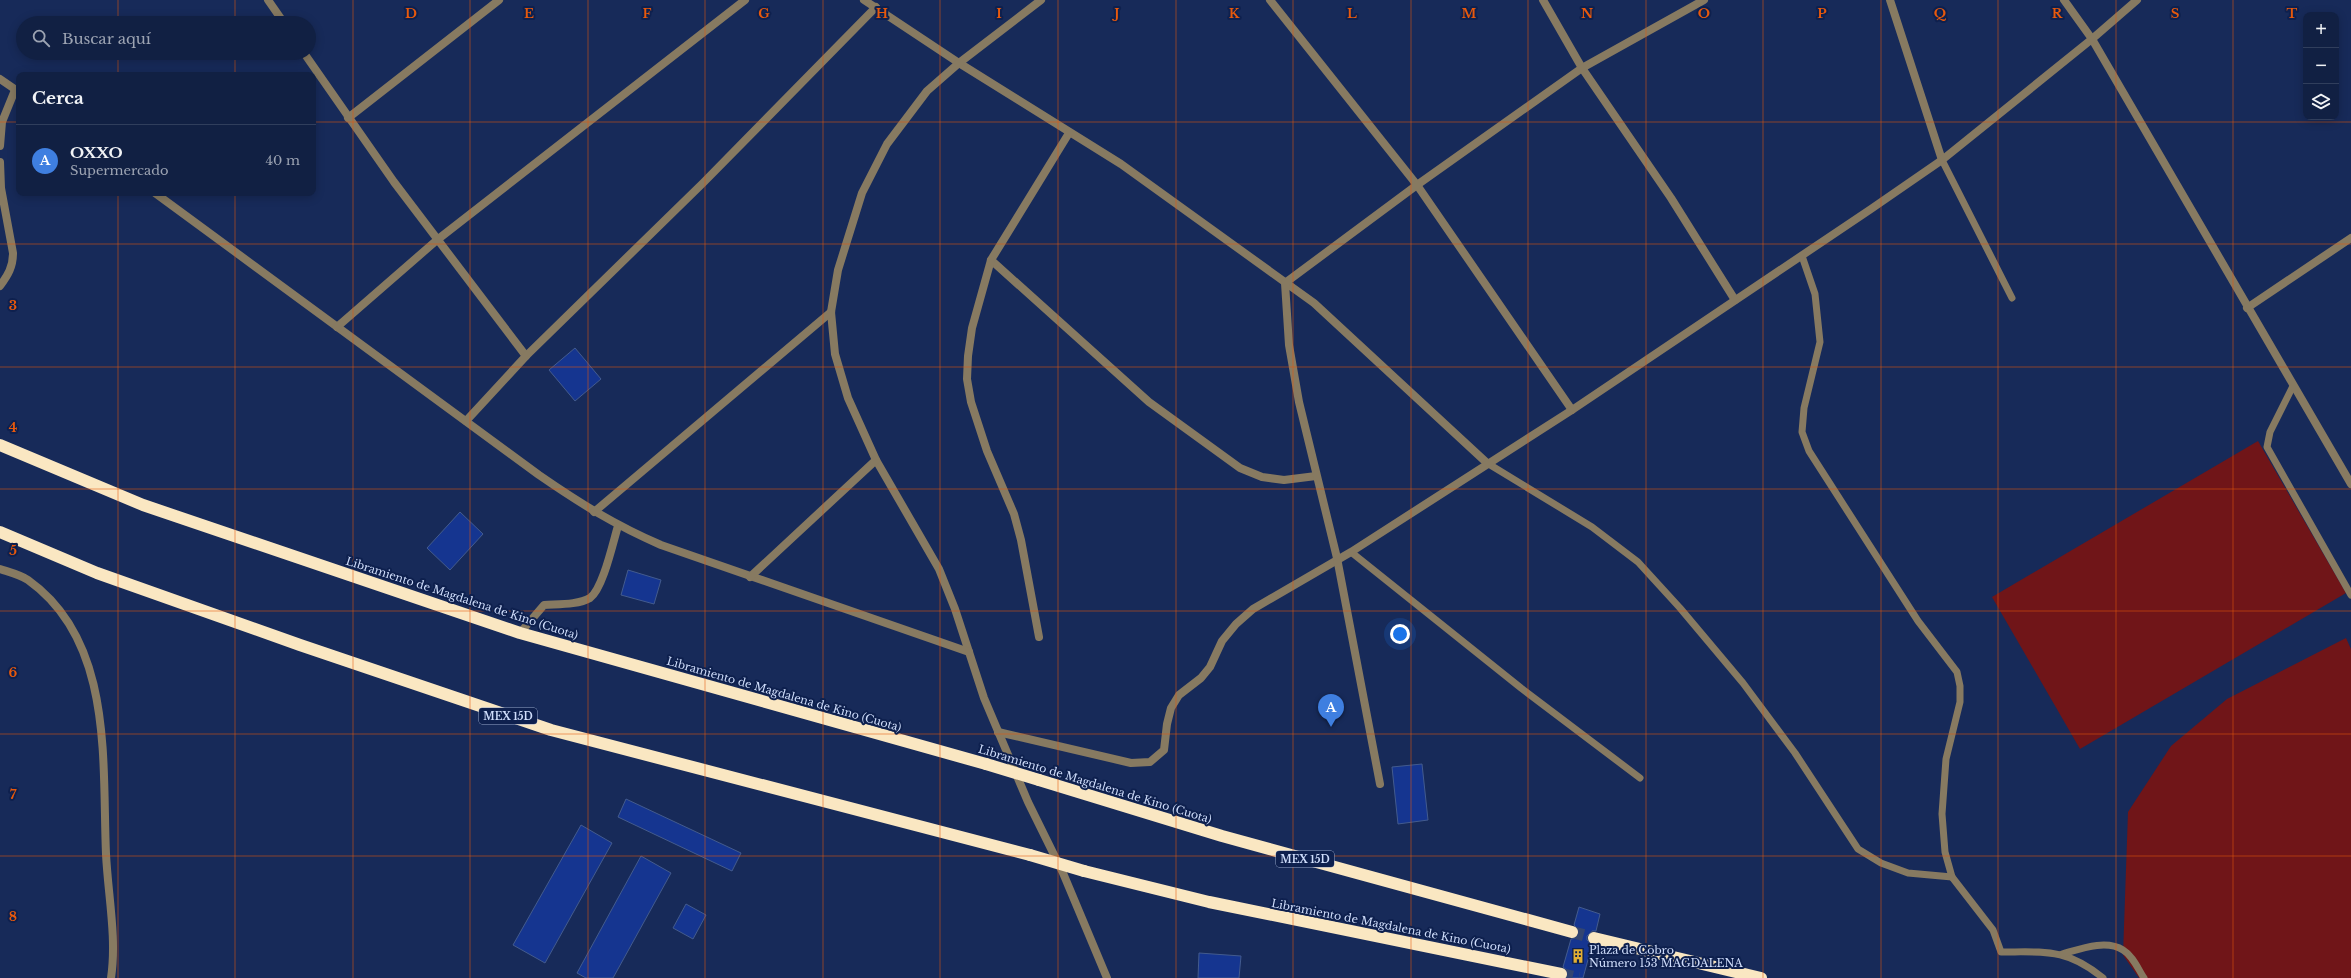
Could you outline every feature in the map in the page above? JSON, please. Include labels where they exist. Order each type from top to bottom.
[{"type":"highway","name":"Libramiento de Magdalena de Kino (Cuota)","points":[[0,445],[143,505],[520,633],[986,764],[1222,836],[1572,932]]},
{"type":"highway","name":"Libramiento de Magdalena de Kino (Cuota)","points":[[0,532],[97,573],[300,645],[551,730],[1030,855],[1084,871],[1209,902],[1562,974]]},
{"type":"highway","points":[[1594,938],[1761,978]]},
{"type":"street","points":[[268,0],[279,16]]},
{"type":"street","points":[[348,118],[499,0]]},
{"type":"street","points":[[337,327],[437,240],[745,0]]},
{"type":"street","points":[[864,0],[959,63],[1069,133],[1121,164],[1314,303],[1487,463]]},
{"type":"street","points":[[1041,0],[959,63],[928,91],[887,144],[862,193],[838,270],[831,312],[835,354],[848,398],[876,460],[939,568],[984,698],[1028,802],[1063,873],[1095,955],[1107,978]]},
{"type":"street","points":[[1270,0],[1417,186],[1572,410]]},
{"type":"street","points":[[1543,0],[1582,68],[1671,198],[1735,300]]},
{"type":"street","points":[[1285,283],[1582,68],[1704,0]]},
{"type":"street","points":[[1890,0],[1942,160]]},
{"type":"street","points":[[2064,0],[2092,39],[2247,308],[2351,484]]},
{"type":"street","points":[[998,732],[1132,763],[1150,762],[1164,750],[1167,724],[1171,708],[1179,695],[1200,678],[1210,667],[1222,641],[1236,624],[1253,609],[1337,558],[1351,552],[1487,463],[1572,410],[1942,160],[2092,39],[2137,0]]},
{"type":"street","points":[[466,421],[526,356],[714,172],[876,7]]},
{"type":"street","points":[[309,60],[348,118],[437,240],[526,356]]},
{"type":"street","points":[[0,79],[16,90]]},
{"type":"street","points":[[0,146],[2,122],[16,93]]},
{"type":"street","points":[[1038,638],[1021,540],[1014,514],[987,451],[972,402],[967,379],[972,328],[991,260],[1069,133]]},
{"type":"street","points":[[0,162],[1,188],[13,253],[13,263],[9,274],[0,286]]},
{"type":"street","points":[[159,196],[466,421],[594,512],[618,526],[661,545],[750,577],[969,652]]},
{"type":"street","points":[[2247,308],[2351,238]]},
{"type":"street","points":[[991,260],[1149,402],[1240,468],[1262,477],[1284,480],[1316,476]]},
{"type":"street","points":[[1285,283],[1289,345],[1299,402],[1337,558],[1380,784]]},
{"type":"street","points":[[594,512],[831,312]]},
{"type":"street","points":[[750,577],[876,460]]},
{"type":"street","points":[[520,633],[544,605],[581,601],[594,594],[602,579],[618,526]]},
{"type":"street","points":[[0,569],[28,580],[66,616],[86,660],[94,686],[103,762],[107,884],[113,948],[111,978]]},
{"type":"lane","points":[[1942,160],[2012,298]]},
{"type":"lane","points":[[1802,256],[1814,294],[1820,342],[1804,408],[1802,432],[1809,451],[1918,621],[1957,672],[1960,686],[1960,702],[1946,759],[1942,814],[1944,852],[1952,877],[1993,930],[2001,952],[2062,954],[2094,946],[2116,947],[2128,955],[2144,978]]},
{"type":"lane","points":[[2293,386],[2270,432],[2267,447],[2351,594]]},
{"type":"lane","points":[[1487,463],[1592,527],[1638,562],[1680,608],[1743,683],[1795,753],[1858,849],[1881,863],[1908,874],[1952,877]]},
{"type":"lane","points":[[1351,552],[1528,693],[1640,778]]},
{"type":"lane","points":[[2062,954],[2082,961],[2103,978]]},
{"type":"shaded area","points":[[2258,441],[2346,593],[2080,749],[1992,597]]},
{"type":"shaded area","points":[[2346,638],[2351,649],[2351,978],[2139,978],[2123,955],[2128,812],[2171,746],[2227,699]]},
{"type":"building","points":[[575,348],[601,379],[575,401],[549,370]]},
{"type":"building","points":[[460,512],[483,534],[450,570],[427,548]]},
{"type":"building","points":[[628,570],[661,580],[654,604],[621,595]]},
{"type":"building","points":[[1422,764],[1428,820],[1398,824],[1392,767]]},
{"type":"building","points":[[626,799],[741,853],[732,871],[618,817]]},
{"type":"building","points":[[581,825],[612,843],[545,963],[513,945]]},
{"type":"building","points":[[641,856],[671,873],[613,978],[586,978],[577,973]]},
{"type":"building","points":[[686,904],[706,915],[693,939],[673,928]]},
{"type":"building","name":"Plaza de Cobro Número 153 MAGDALENA","points":[[1579,907],[1600,914],[1596,931],[1592,931],[1587,936],[1587,940],[1592,945],[1583,978],[1567,978],[1568,971],[1563,967],[1571,939],[1577,938],[1579,934],[1579,930],[1574,925]]},
{"type":"building","points":[[1199,953],[1241,956],[1239,978],[1198,978]]},
{"type":"tunnel","points":[[1572,932],[1594,938]]},
{"type":"tunnel","points":[[1561,974],[1579,978]]},
{"type":"place","name":"OXXO","points":[[1331,727]]},
{"type":"place","name":"Plaza de Cobro Número 153 MAGDALENA","points":[[1578,956]]}]
